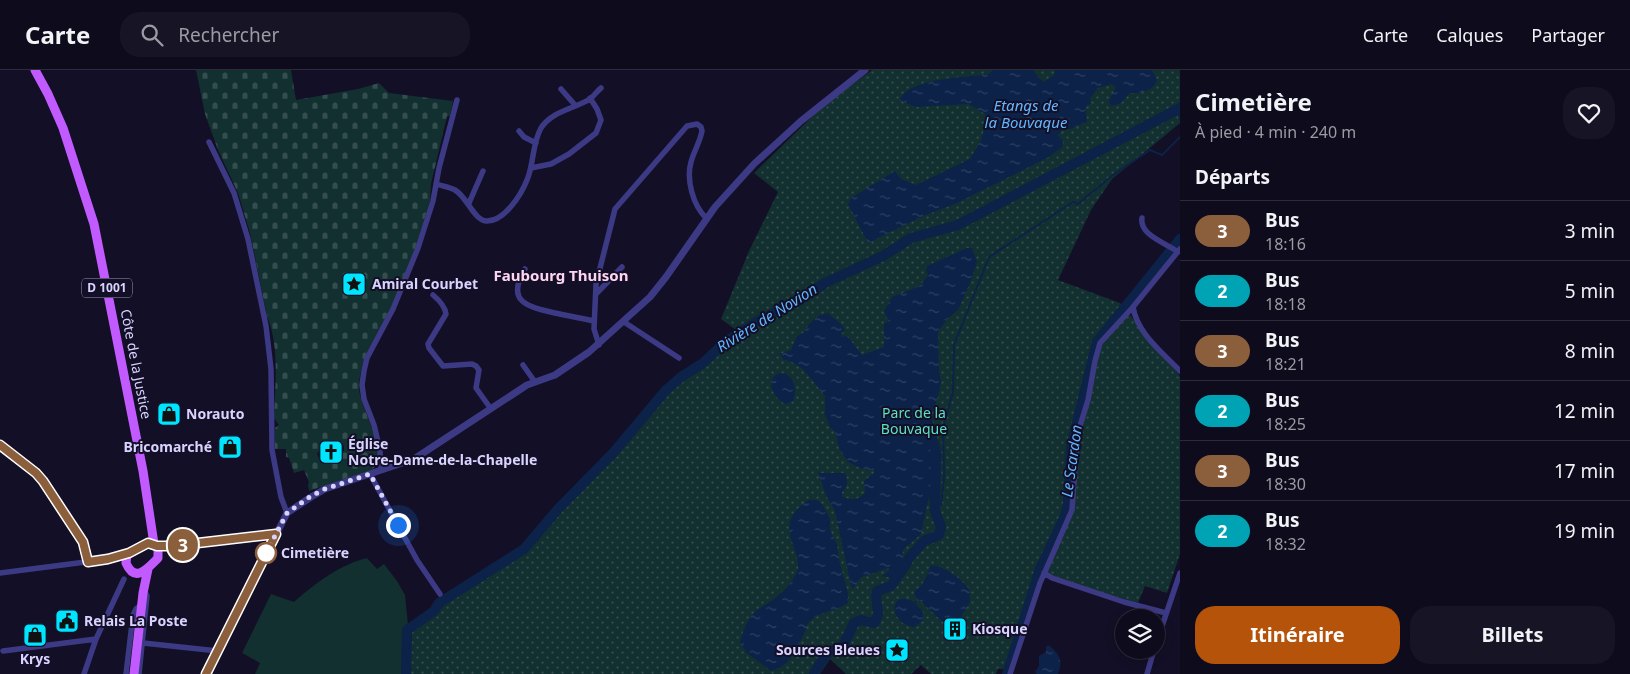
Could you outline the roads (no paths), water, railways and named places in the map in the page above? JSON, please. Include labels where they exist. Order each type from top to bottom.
[{"type":"main road","name":"Côte de la Justice","points":[[35,70],[63,128],[94,224],[143,471],[154,548]]},
{"type":"main road","points":[[134,674],[143,591],[154,548],[129,553],[126,560],[129,570],[136,573],[144,572],[148,569]]},
{"type":"main road","points":[[136,573],[143,591]]},
{"type":"street","points":[[206,674],[287,513],[311,496],[325,489],[414,458],[535,382],[573,364],[599,345],[650,297],[706,218],[730,190],[777,142],[811,112],[865,70]]},
{"type":"street","points":[[436,184],[454,190],[469,203],[476,217],[484,221],[494,221],[502,216],[514,202],[528,180],[536,143],[541,129],[548,120],[564,109],[590,98],[601,88]]},
{"type":"street","points":[[561,89],[575,105]]},
{"type":"street","points":[[531,168],[551,164],[596,133],[601,120],[590,98]]},
{"type":"street","points":[[380,470],[380,450],[374,425],[364,399],[362,385],[364,371],[367,358],[408,276],[433,201],[457,100]]},
{"type":"street","points":[[599,345],[595,335],[594,321],[596,284],[614,209],[687,126],[692,124],[697,124],[701,127],[702,131],[689,172],[691,189],[699,211],[706,218]]},
{"type":"street","points":[[519,131],[524,138],[536,143]]},
{"type":"street","points":[[209,142],[234,193],[248,240],[266,326],[271,369],[272,450],[281,497],[287,513]]},
{"type":"street","points":[[469,203],[483,171]]},
{"type":"street","points":[[1010,674],[1044,573],[1072,510],[1077,441],[1100,343],[1133,307],[1176,249],[1145,231],[1142,218]]},
{"type":"street","points":[[596,294],[622,267]]},
{"type":"street","points":[[525,269],[517,281],[518,294],[523,304],[536,309],[594,321]]},
{"type":"street","points":[[433,295],[439,300],[446,314],[428,344],[429,348],[443,366],[472,364],[476,366],[479,370],[476,388],[491,409]]},
{"type":"street","points":[[1133,307],[1136,320],[1144,332],[1180,371]]},
{"type":"street","points":[[624,322],[679,358]]},
{"type":"street","points":[[523,365],[535,382]]},
{"type":"street","points":[[0,445],[36,473],[43,481],[83,542],[88,562]]},
{"type":"street","points":[[370,474],[417,560],[440,594]]},
{"type":"street","points":[[154,548],[276,534]]},
{"type":"street","points":[[0,573],[108,559],[129,553]]},
{"type":"street","points":[[108,559],[127,565]]},
{"type":"street","points":[[1044,573],[1052,578],[1124,602],[1166,613]]},
{"type":"street","points":[[1165,616],[1180,573]]},
{"type":"street","points":[[84,674],[96,639],[124,579]]},
{"type":"street","points":[[139,674],[147,596],[143,591]]},
{"type":"street","points":[[126,674],[133,615],[141,605]]},
{"type":"street","points":[[3,651],[96,639]]},
{"type":"street","points":[[143,644],[218,652]]},
{"type":"street","points":[[1147,674],[1151,659]]},
{"type":"water","name":"Etangs de la Bouvaque","points":[[993,70],[1033,70],[1044,82],[1055,74],[1055,70],[1152,70],[1157,82],[1148,90],[1130,93],[1121,103],[1111,106],[1109,101],[1116,87],[1111,84],[1098,88],[1090,98],[1091,103],[1085,107],[1086,122],[1070,129],[1063,129],[1058,135],[1063,142],[1062,147],[1049,157],[955,204],[923,216],[868,243],[848,204],[851,198],[895,171],[901,179],[916,185],[970,159],[981,140],[988,116],[969,104],[916,107],[899,100],[909,90],[919,85],[939,80],[989,74]]},
{"type":"water","points":[[967,248],[972,248],[977,262],[970,283],[958,310],[947,319],[938,332],[941,381],[932,413],[931,495],[921,534],[903,550],[902,565],[892,578],[882,576],[889,571],[889,568],[885,569],[861,577],[853,589],[835,511],[826,495],[818,473],[845,473],[847,483],[842,492],[842,497],[857,499],[865,493],[864,481],[874,473],[873,470],[862,469],[848,462],[839,448],[835,432],[830,427],[825,414],[825,396],[802,369],[784,360],[780,354],[791,350],[797,336],[803,333],[818,316],[828,313],[845,330],[841,334],[842,337],[847,336],[862,355],[884,347],[884,323],[889,322],[884,311],[892,297],[920,286],[928,275],[927,266]]},
{"type":"water","points":[[780,373],[789,376],[795,387],[793,401],[786,404],[774,394],[771,384],[775,376]]},
{"type":"water","points":[[808,500],[817,500],[823,505],[830,519],[830,530],[837,544],[839,560],[848,593],[848,603],[818,615],[809,622],[792,656],[784,665],[771,671],[747,653],[740,643],[744,628],[752,615],[780,594],[797,572],[798,561],[789,526],[794,513]]},
{"type":"water","points":[[931,565],[947,570],[961,580],[969,589],[970,602],[958,622],[946,625],[919,600],[915,603],[923,612],[923,620],[915,627],[906,625],[896,615],[896,603],[899,600],[905,599],[914,602],[917,600],[914,592],[925,580]]},
{"type":"water","points":[[1048,645],[1058,655],[1060,666],[1058,674],[1037,674],[1035,672],[1039,666],[1039,656],[1046,652]]},
{"type":"waterway","name":"Rivière de Novion","points":[[406,674],[407,630],[434,611],[439,603],[524,549],[558,509],[613,453],[666,390],[681,377],[703,363],[725,342],[758,321],[798,301],[825,283],[883,256],[911,238],[958,225],[1180,108]]},
{"type":"waterway","points":[[1177,110],[1180,119]]},
{"type":"waterway","points":[[941,505],[944,478],[943,427],[953,392],[954,345],[989,257],[1073,202],[1078,204],[1113,175],[1150,150],[1162,155],[1180,137]]},
{"type":"waterway","name":"Le Scardon","points":[[1007,674],[1040,569],[1065,516],[1068,504],[1071,447],[1097,342],[1180,239]]},
{"type":"waterway","points":[[814,674],[825,656],[843,646],[854,623],[861,620],[874,623],[878,615],[877,591],[891,586],[909,558],[924,541],[939,535],[941,527],[935,511],[936,452],[929,426]]},
{"type":"place","name":"Amiral Courbet","points":[[354,284]]},
{"type":"place","name":"Norauto","points":[[169,414]]},
{"type":"place","name":"Bricomarché","points":[[230,447]]},
{"type":"place","name":"Église Notre-Dame-de-la-Chapelle","points":[[331,452]]},
{"type":"place","name":"Cimetière","points":[[266,553]]},
{"type":"place","name":"Relais La Poste","points":[[67,621]]},
{"type":"place","name":"Kiosque","points":[[955,629]]},
{"type":"place","name":"Krys","points":[[35,635]]},
{"type":"place","name":"Sources Bleues","points":[[897,650]]},
{"type":"district","name":"Faubourg Thuison","points":[[561,276]]},
{"type":"park label","name":"Parc de la Bouvaque","points":[[914,422]]}]
